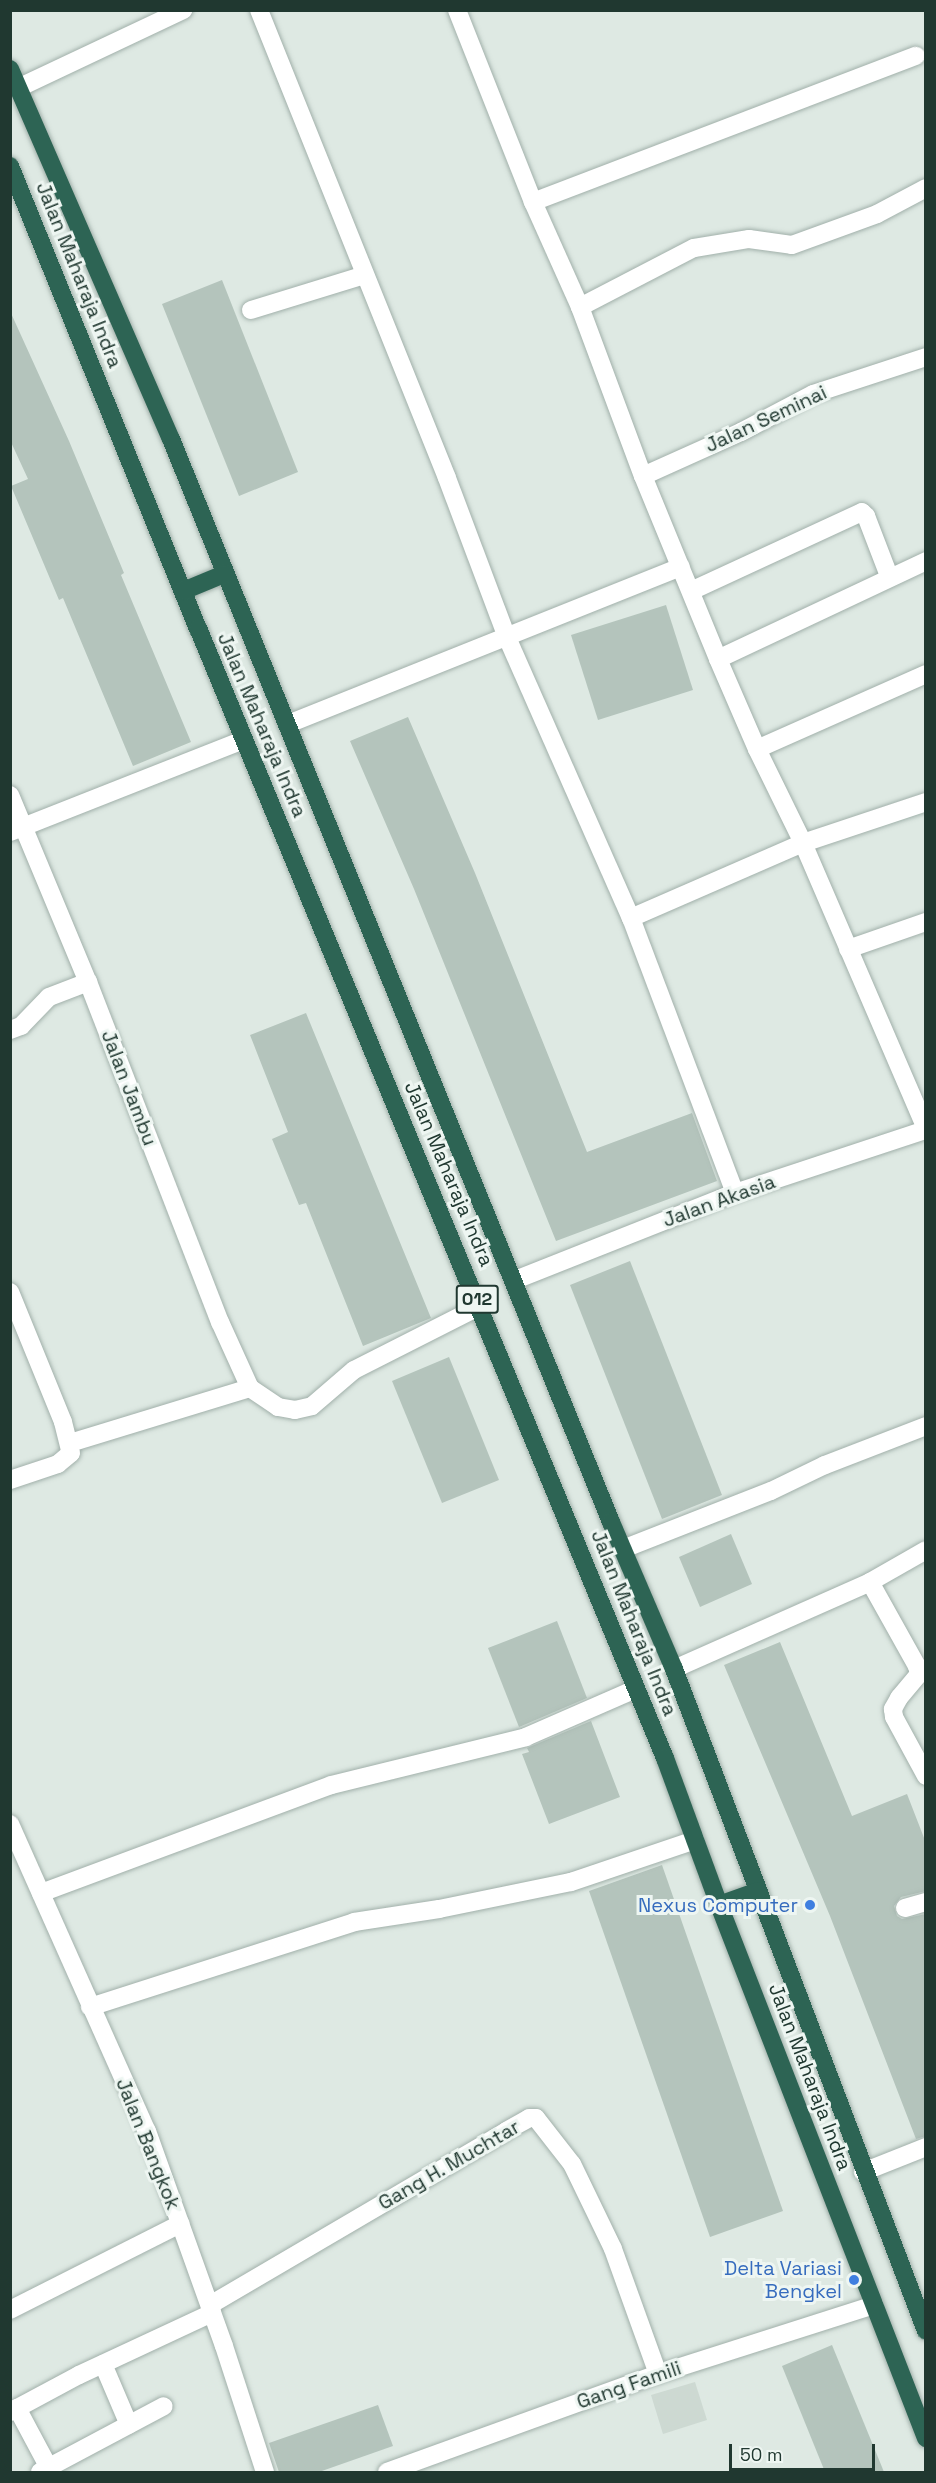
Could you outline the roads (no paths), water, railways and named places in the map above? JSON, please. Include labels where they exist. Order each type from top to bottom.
[{"type":"highway","name":"Jalan Maharaja Indra","points":[[10,69],[171,439],[224,574],[288,724],[515,1280],[622,1549],[674,1669],[863,2172],[926,2331]]},
{"type":"highway","name":"Jalan Maharaja Indra","points":[[10,166],[636,1689],[926,2438]]},
{"type":"highway","points":[[183,591],[224,574]]},
{"type":"highway","points":[[719,1905],[758,1891]]},
{"type":"street","points":[[18,88],[183,10]]},
{"type":"street","points":[[259,10],[506,635],[631,918],[735,1193]]},
{"type":"street","points":[[457,10],[533,202],[580,307],[644,476],[718,659],[757,749],[803,843],[926,1129]]},
{"type":"street","points":[[533,202],[916,56]]},
{"type":"street","points":[[580,307],[694,248],[749,239],[792,244],[877,214],[926,188]]},
{"type":"street","points":[[251,310],[365,275]]},
{"type":"street","name":"Jalan Seminai","points":[[644,476],[741,432],[813,394],[926,357]]},
{"type":"street","points":[[692,591],[862,512],[866,516],[889,576]]},
{"type":"street","points":[[718,659],[889,576],[926,561]]},
{"type":"street","points":[[288,724],[681,567]]},
{"type":"street","points":[[757,749],[926,674]]},
{"type":"street","points":[[17,829],[244,740]]},
{"type":"street","name":"Jalan Jambu","points":[[10,795],[17,829],[88,982],[216,1311],[248,1385]]},
{"type":"street","points":[[631,918],[803,843],[926,802]]},
{"type":"street","points":[[848,949],[926,922]]},
{"type":"street","points":[[10,1030],[21,1026],[49,997],[88,982]]},
{"type":"street","name":"Jalan Akasia","points":[[515,1280],[735,1193],[926,1129]]},
{"type":"street","points":[[10,1292],[18,1329],[70,1443],[71,1453],[58,1464],[10,1480]]},
{"type":"street","points":[[70,1443],[248,1385],[278,1407],[295,1410],[312,1406],[354,1370],[480,1306]]},
{"type":"street","points":[[622,1549],[771,1491],[825,1465],[926,1426]]},
{"type":"street","points":[[674,1669],[870,1582],[926,1550]]},
{"type":"street","points":[[870,1582],[917,1666],[919,1674],[893,1708],[894,1717],[926,1776]]},
{"type":"street","points":[[41,1893],[331,1785],[526,1737],[636,1689]]},
{"type":"street","name":"Jalan Bangkok","points":[[10,1824],[16,1850],[41,1893],[147,2132],[211,2309],[265,2472]]},
{"type":"street","points":[[90,2007],[354,1922],[439,1909],[571,1882],[695,1840]]},
{"type":"street","points":[[905,1908],[926,1902]]},
{"type":"street","name":"Gang H. Muchtar","points":[[211,2309],[506,2130],[529,2118],[536,2118],[572,2164],[613,2249],[658,2374]]},
{"type":"street","points":[[863,2172],[926,2147]]},
{"type":"street","points":[[10,2310],[180,2224]]},
{"type":"street","name":"Gang Famili","points":[[387,2472],[658,2374],[874,2305]]},
{"type":"street","points":[[164,2406],[44,2470],[14,2410],[211,2309]]},
{"type":"street","points":[[103,2364],[129,2425]]},
{"type":"place","name":"Nexus Computer","points":[[810,1905]]},
{"type":"place","name":"Delta Variasi Bengkel","points":[[854,2280]]}]
